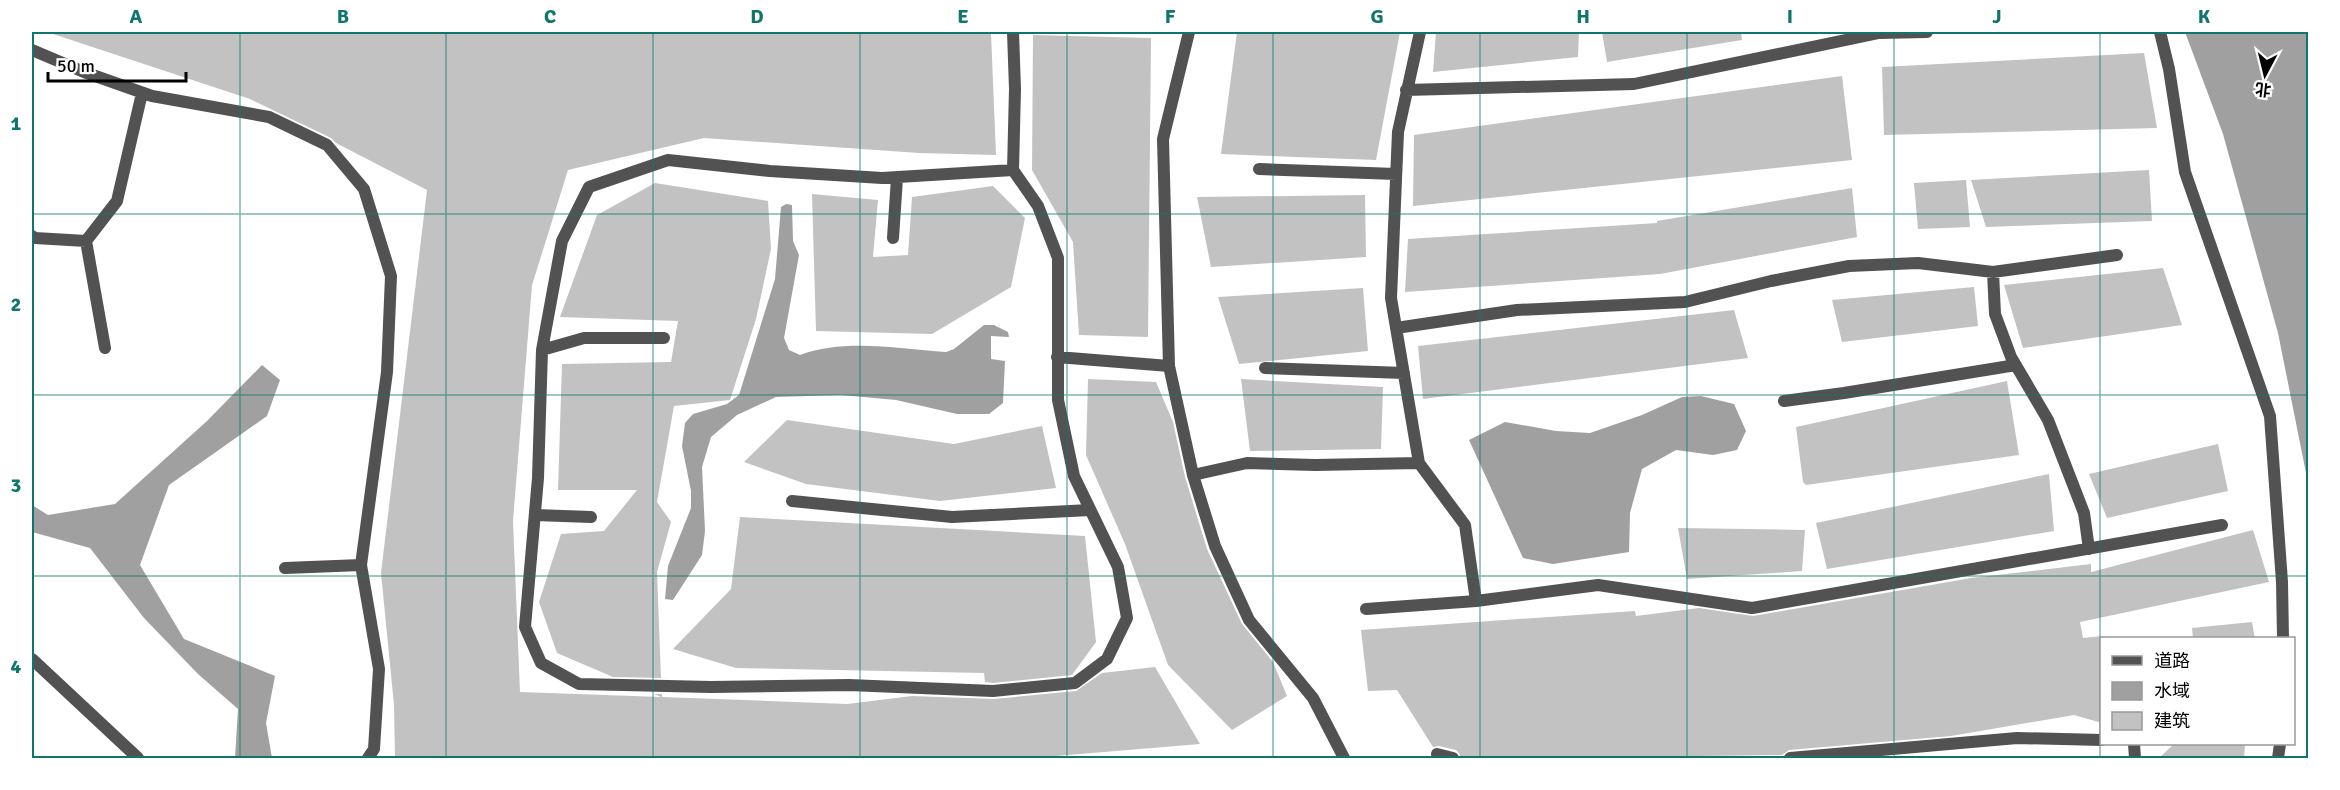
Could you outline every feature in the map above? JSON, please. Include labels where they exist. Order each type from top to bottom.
[{"type":"street","points":[[1013,32],[1016,89],[1013,170],[1038,206],[1058,258],[1058,400],[1074,476],[1118,567],[1127,618],[1107,660],[1075,683],[993,691],[849,685],[711,687],[579,684],[541,663],[525,627],[538,478],[542,350],[562,241],[589,187],[668,160],[770,171],[897,178],[1013,170]]},
{"type":"street","points":[[1189,32],[1163,139],[1169,366],[1193,475],[1215,546],[1249,620],[1313,698],[1344,759]]},
{"type":"street","points":[[1419,32],[1398,132],[1391,298],[1419,463],[1465,525],[1476,601]]},
{"type":"street","points":[[1406,90],[1634,84],[1869,33],[1927,32]]},
{"type":"street","points":[[2160,32],[2169,69],[2185,172],[2270,416],[2282,582],[2283,637]]},
{"type":"street","points":[[32,50],[142,93],[268,117],[327,145],[364,189],[391,276],[387,372],[361,565],[379,669],[374,749],[368,759]]},
{"type":"street","points":[[105,348],[86,242],[117,201],[142,93]]},
{"type":"street","points":[[1259,169],[1396,174]]},
{"type":"street","points":[[893,238],[897,178]]},
{"type":"street","points":[[32,236],[86,242]]},
{"type":"street","points":[[1396,328],[1517,310],[1685,302],[1771,281],[1849,266],[1918,264],[1994,272],[2118,255]]},
{"type":"street","points":[[1994,272],[1995,314],[2016,365],[2048,420],[2084,513],[2089,549]]},
{"type":"street","points":[[542,350],[584,338],[664,338]]},
{"type":"street","points":[[1058,357],[1169,366]]},
{"type":"street","points":[[1784,401],[2016,365]]},
{"type":"street","points":[[1265,368],[1404,373]]},
{"type":"street","points":[[1193,475],[1247,463],[1315,465],[1419,463]]},
{"type":"street","points":[[792,501],[952,517],[1090,510]]},
{"type":"street","points":[[535,515],[591,517]]},
{"type":"street","points":[[1366,609],[1476,601],[1598,585],[1752,608],[2222,525]]},
{"type":"street","points":[[285,568],[361,565]]},
{"type":"street","points":[[32,659],[138,759]]},
{"type":"street","points":[[1790,759],[2017,738],[2100,740]]},
{"type":"street","points":[[1437,754],[1453,759]]},
{"type":"water","points":[[2185,32],[2308,32],[2308,483],[2278,333],[2223,134]]},
{"type":"water","points":[[786,204],[792,205],[793,241],[799,255],[784,338],[789,350],[800,355],[836,347],[873,346],[946,352],[954,349],[984,325],[994,325],[1008,332],[1009,337],[991,336],[991,359],[1005,361],[1003,403],[989,414],[957,414],[896,400],[841,395],[776,397],[737,415],[711,437],[702,467],[705,531],[702,555],[673,600],[665,599],[668,566],[691,508],[691,491],[682,446],[685,423],[693,414],[727,404],[739,395],[775,279],[781,207]]},
{"type":"water","points":[[262,365],[280,380],[267,416],[169,485],[140,565],[184,639],[275,676],[266,723],[272,758],[235,758],[238,709],[198,674],[144,618],[90,548],[32,532],[32,505],[48,515],[115,504],[207,421]]},
{"type":"water","points":[[1701,396],[1734,404],[1746,431],[1737,450],[1713,455],[1676,450],[1642,469],[1630,513],[1629,552],[1553,564],[1523,558],[1469,440],[1505,422],[1556,431],[1590,433],[1642,415],[1682,397]]},
{"type":"building","points":[[53,32],[991,33],[996,155],[919,153],[704,138],[568,170],[532,285],[513,521],[520,692],[661,697],[654,694],[662,694],[662,697],[847,704],[912,696],[994,699],[1076,691],[1102,673],[1155,667],[1200,744],[1020,759],[395,759],[394,705],[381,573],[427,190],[336,143],[331,138],[250,99],[53,34]]},
{"type":"building","points":[[1237,32],[1400,32],[1376,160],[1221,154]]},
{"type":"building","points":[[1436,32],[1579,32],[1578,57],[1433,72]]},
{"type":"building","points":[[1602,32],[1741,32],[1742,40],[1607,62]]},
{"type":"building","points":[[1033,35],[1151,38],[1148,337],[1079,335],[1073,242],[1032,170]]},
{"type":"building","points":[[2144,53],[2157,128],[1884,135],[1882,67]]},
{"type":"building","points":[[1842,76],[1852,160],[1413,206],[1414,135]]},
{"type":"building","points":[[2149,170],[2152,221],[1986,227],[1971,180]]},
{"type":"building","points":[[1966,180],[1970,227],[1918,229],[1914,183]]},
{"type":"building","points":[[655,183],[768,201],[771,249],[756,319],[730,400],[674,406],[657,502],[671,522],[657,572],[661,678],[613,677],[557,653],[539,602],[561,534],[604,531],[637,490],[558,490],[562,364],[671,362],[678,321],[560,317],[597,215]]},
{"type":"building","points":[[993,186],[1025,218],[1011,287],[932,334],[816,331],[812,194],[878,200],[873,257],[908,255],[912,197]]},
{"type":"building","points":[[1852,188],[1857,237],[1660,274],[1405,292],[1408,239],[1657,223],[1657,221]]},
{"type":"building","points":[[1365,195],[1366,257],[1211,267],[1197,197]]},
{"type":"building","points":[[2163,268],[2182,325],[2023,348],[2004,285]]},
{"type":"building","points":[[1974,287],[1978,326],[1842,342],[1832,300]]},
{"type":"building","points":[[1363,288],[1368,351],[1239,364],[1218,297]]},
{"type":"building","points":[[1734,310],[1748,358],[1423,399],[1418,346]]},
{"type":"building","points":[[1088,379],[1156,382],[1173,422],[1185,477],[1207,549],[1242,624],[1273,662],[1287,696],[1232,730],[1168,665],[1125,544],[1086,455]]},
{"type":"building","points":[[1241,379],[1383,387],[1381,449],[1250,451]]},
{"type":"building","points":[[2007,381],[2019,455],[1806,485],[1803,482],[1796,427]]},
{"type":"building","points":[[787,420],[954,444],[1042,426],[1056,488],[940,501],[806,484],[744,462]]},
{"type":"building","points":[[2218,444],[2228,491],[2107,518],[2089,474]]},
{"type":"building","points":[[2049,474],[2054,531],[1827,569],[1816,523]]},
{"type":"building","points":[[740,517],[1085,536],[1096,642],[1072,675],[993,683],[985,682],[984,673],[736,668],[673,649],[731,589]]},
{"type":"building","points":[[1678,528],[1805,530],[1802,571],[1687,579]]},
{"type":"building","points":[[2253,530],[2269,582],[2080,622],[2083,638],[2102,636],[2100,637],[2100,722],[2074,715],[1951,736],[1789,750],[1782,755],[1461,759],[1456,750],[1433,747],[1397,690],[1368,691],[1361,630],[1635,611],[1636,616],[1699,608],[1753,616],[1971,578],[2091,564],[2091,572]]},
{"type":"building","points":[[2252,622],[2255,637],[2193,637],[2192,628]]},
{"type":"building","points":[[2173,745],[2245,745],[2244,759],[2158,759]]}]
